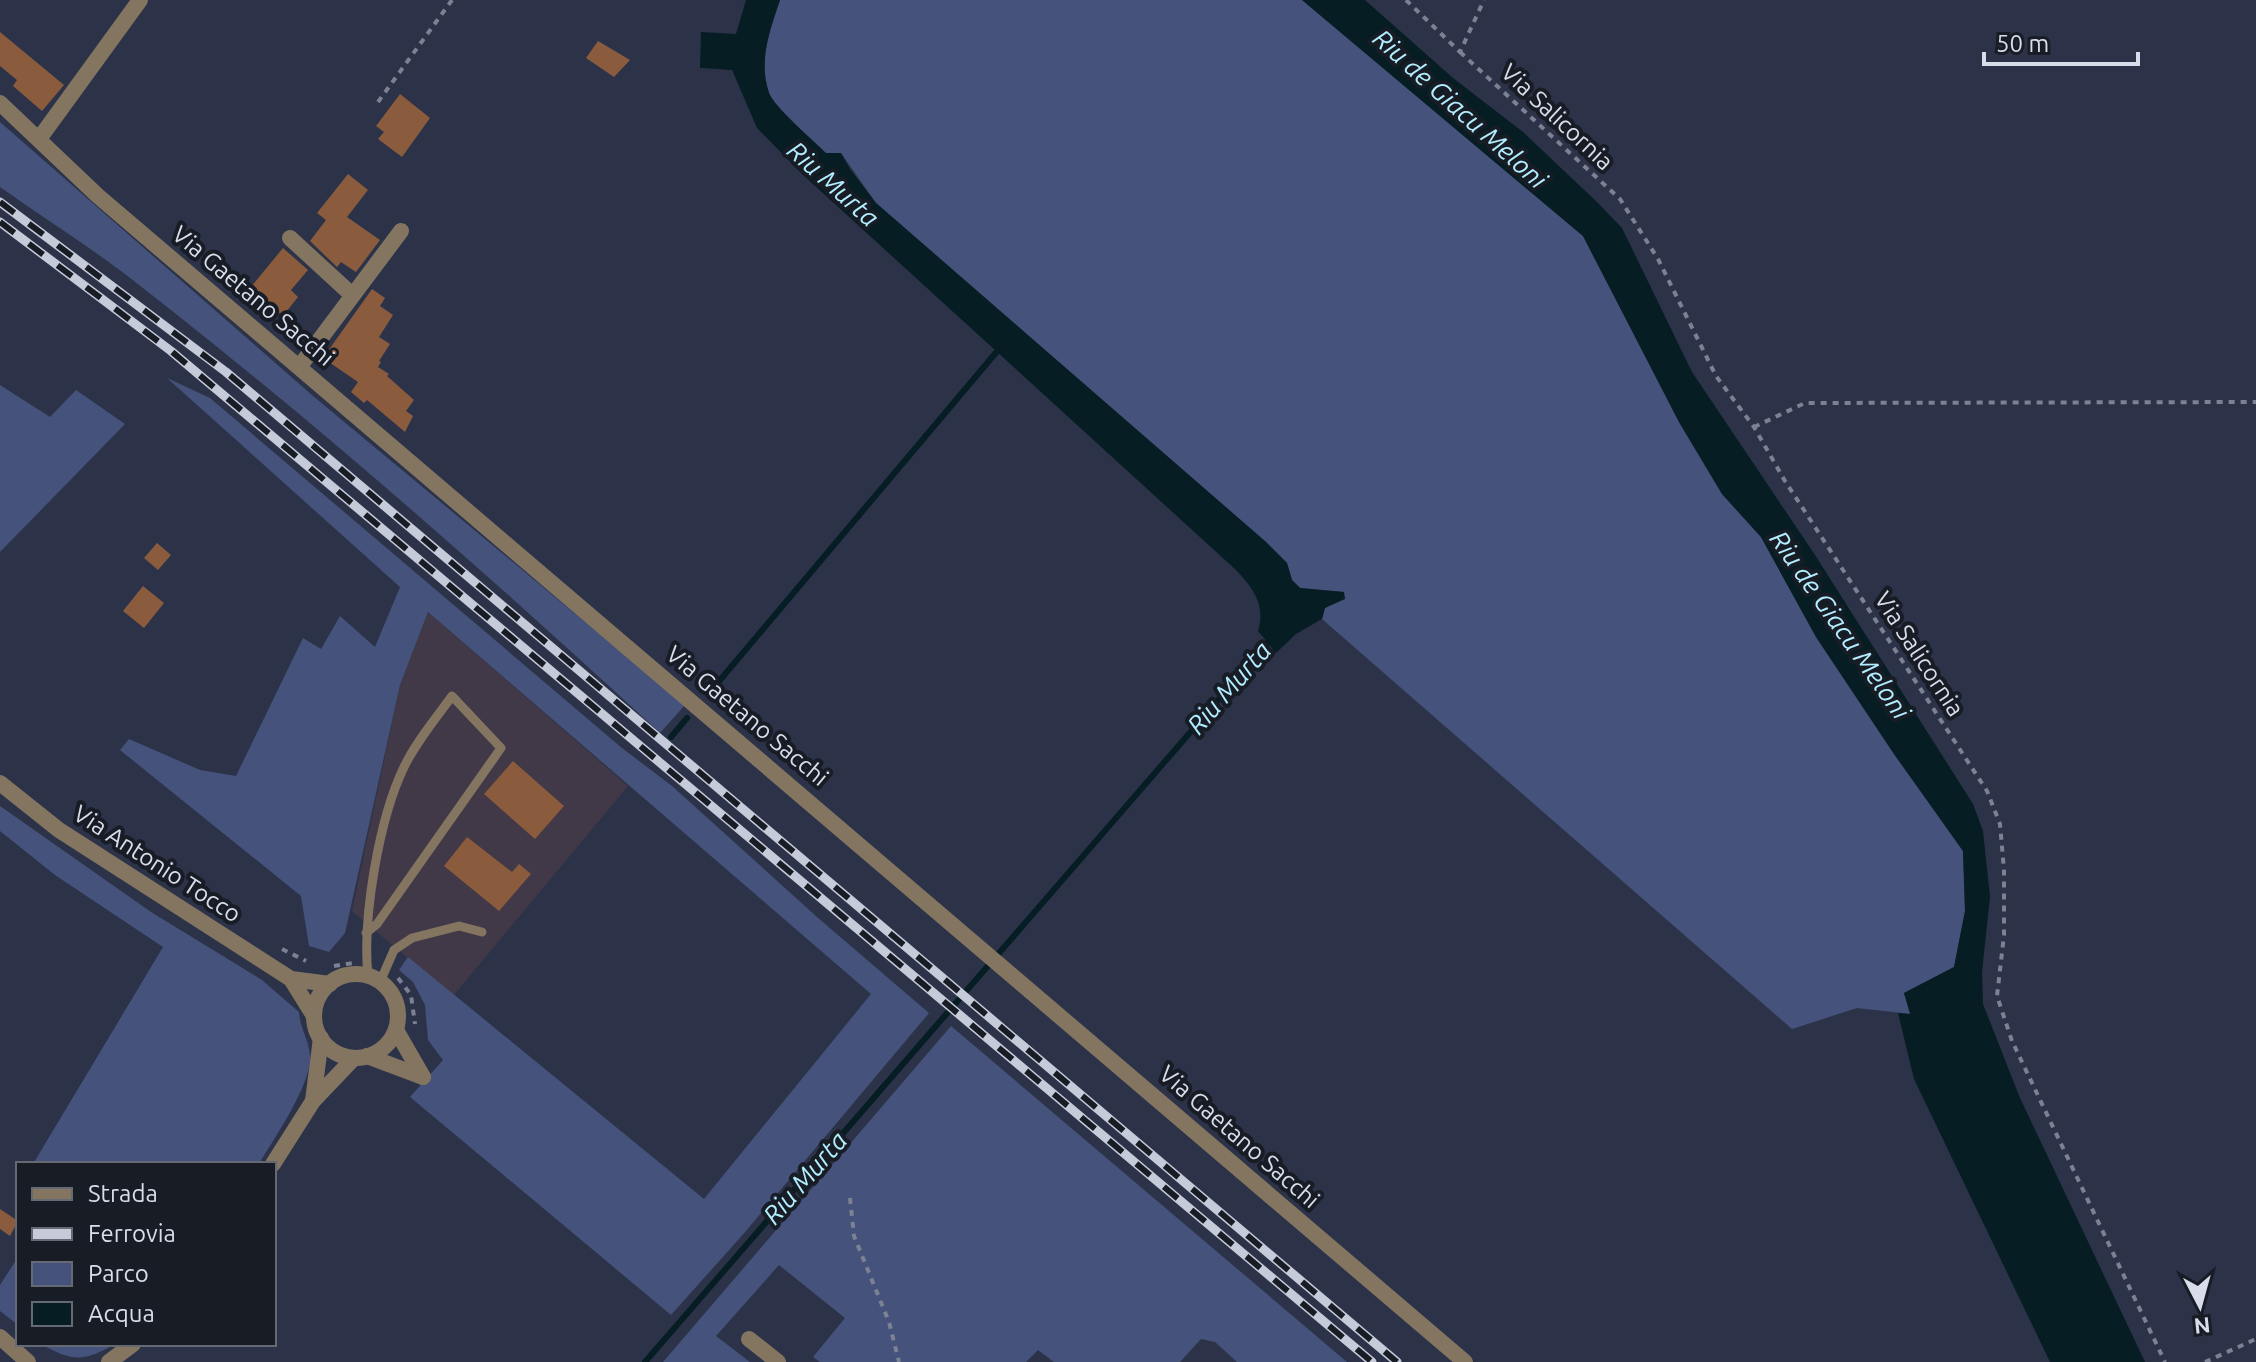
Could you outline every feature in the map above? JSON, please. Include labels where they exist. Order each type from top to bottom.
[{"type":"street","points":[[39,139],[140,0]]},
{"type":"street","name":"Via Gaetano Sacchi","points":[[0,103],[98,196],[1465,1362]]},
{"type":"street","points":[[300,366],[401,231]]},
{"type":"street","points":[[290,238],[351,294]]},
{"type":"street","name":"Via Antonio Tocco","points":[[0,783],[59,830],[291,979],[314,1016]]},
{"type":"street","points":[[274,1162],[313,1101],[360,1057],[390,1042],[396,1030],[396,1003],[375,973],[341,977],[330,975],[314,1016],[321,1038],[313,1101]]},
{"type":"street","name":"Via Antonio Tocco","points":[[291,979],[330,975]]},
{"type":"street","points":[[321,1038],[341,1055],[360,1057],[423,1077],[396,1030]]},
{"type":"street","points":[[0,1337],[28,1362]]},
{"type":"street","points":[[749,1339],[778,1362]]},
{"type":"street","points":[[109,1362],[130,1346]]},
{"type":"lane","points":[[366,933],[377,924],[501,748],[452,696],[405,765],[383,821],[366,933],[375,973]]},
{"type":"lane","points":[[375,973],[394,950],[412,938],[459,926],[482,932]]},
{"type":"path","points":[[378,102],[452,0]]},
{"type":"path","name":"Via Salicornia","points":[[1406,0],[1620,199],[1658,259],[1716,376],[1754,427],[1785,481],[1987,791],[2000,824],[2004,870],[2004,935],[1997,996],[2012,1041],[2031,1083],[2165,1362]]},
{"type":"path","points":[[1460,52],[1484,0]]},
{"type":"path","points":[[1754,427],[1805,403],[2256,402]]},
{"type":"path","points":[[278,948],[315,966]]},
{"type":"path","points":[[330,975],[347,963],[397,977],[411,995],[415,1027]]},
{"type":"path","points":[[850,1198],[854,1236],[889,1322],[899,1362]]},
{"type":"path","points":[[2205,1362],[2256,1339]]},
{"type":"shaded area","points":[[428,612],[628,786],[453,996],[352,911],[400,685]]},
{"type":"green space","points":[[780,0],[1302,0],[1583,236],[1679,422],[1722,494],[1761,537],[1816,637],[1963,851],[1965,911],[1954,967],[1904,993],[1911,1014],[1857,1008],[1792,1029],[1322,619],[1325,608],[1344,592],[1300,588],[1292,580],[1287,563],[1266,542],[876,203],[841,153],[826,154],[786,115],[769,93],[765,69],[767,46]]},
{"type":"green space","points":[[0,122],[313,396],[685,705],[660,733],[464,556],[263,384],[125,274],[0,187]]},
{"type":"green space","points":[[167,378],[210,398],[622,748],[672,786],[929,1013],[746,1231],[671,1315],[410,1097],[443,1060],[428,1040],[425,1005],[413,982],[399,970],[408,957],[704,1199],[871,994],[428,612],[400,685],[345,933],[329,952],[309,946],[301,896],[120,750],[129,739],[200,770],[236,776],[303,638],[321,649],[340,616],[375,647],[400,587]]},
{"type":"green space","points":[[0,385],[50,417],[76,390],[125,424],[0,552]]},
{"type":"green space","points":[[0,806],[151,912],[262,980],[299,1012],[310,1055],[309,1066],[291,1110],[260,1162],[34,1162],[163,947],[55,875],[0,831]]},
{"type":"green space","points":[[951,1026],[1347,1362],[1237,1362],[1215,1342],[1201,1339],[1180,1362],[1054,1362],[1038,1350],[1026,1362],[820,1362],[813,1357],[845,1318],[779,1265],[716,1336],[750,1362],[663,1362]]},
{"type":"green space","points":[[16,1260],[16,1323],[0,1311],[0,1285]]},
{"type":"green space","points":[[45,1346],[111,1346],[86,1357],[62,1354]]},
{"type":"water","points":[[746,0],[780,0],[767,46],[765,69],[769,93],[786,115],[826,153],[841,153],[876,203],[1266,542],[1287,563],[1292,580],[1300,588],[1344,592],[1345,599],[1325,608],[1322,619],[1296,634],[1276,653],[1258,631],[1259,605],[1248,583],[1236,570],[802,174],[757,128],[732,70],[700,68],[701,32],[736,34]]},
{"type":"water","name":"Riu de Giacu Meloni","points":[[1302,0],[1365,0],[1453,78],[1523,132],[1622,228],[1692,372],[1815,555],[1973,804],[1983,831],[1990,897],[1982,972],[1983,1004],[2020,1098],[2145,1362],[2050,1362],[1914,1079],[1898,1013],[1910,1014],[1904,993],[1954,967],[1965,911],[1963,851],[1816,637],[1761,537],[1722,494],[1679,422],[1583,236]]},
{"type":"building","points":[[0,32],[64,85],[42,111],[13,86],[17,80],[0,66]]},
{"type":"building","points":[[598,41],[630,60],[614,77],[586,58]]},
{"type":"building","points":[[400,94],[430,118],[402,157],[378,139],[384,132],[376,126]]},
{"type":"building","points":[[348,174],[368,190],[347,217],[380,240],[356,272],[341,262],[337,267],[310,241],[326,220],[317,213]]},
{"type":"building","points":[[283,248],[308,270],[291,290],[298,297],[283,316],[250,288]]},
{"type":"building","points":[[372,289],[385,298],[380,306],[393,315],[379,337],[390,344],[378,367],[414,400],[406,411],[413,416],[405,432],[367,400],[364,403],[351,392],[358,382],[323,358]]},
{"type":"building","points":[[157,543],[171,555],[158,570],[144,558]]},
{"type":"building","points":[[143,586],[164,603],[144,628],[123,611]]},
{"type":"building","points":[[513,761],[564,806],[535,839],[484,794]]},
{"type":"building","points":[[467,837],[512,872],[519,864],[531,874],[499,911],[444,866]]},
{"type":"building","points":[[0,1209],[16,1220],[16,1225],[10,1236],[0,1229]]},
{"type":"waterway","points":[[710,692],[999,349]]},
{"type":"waterway","name":"Riu Murta","points":[[645,1362],[1271,639]]},
{"type":"waterway","points":[[671,737],[687,718]]},
{"type":"railway","points":[[0,202],[226,372],[1397,1362]]},
{"type":"railway","points":[[0,222],[171,351],[1372,1362]]}]
